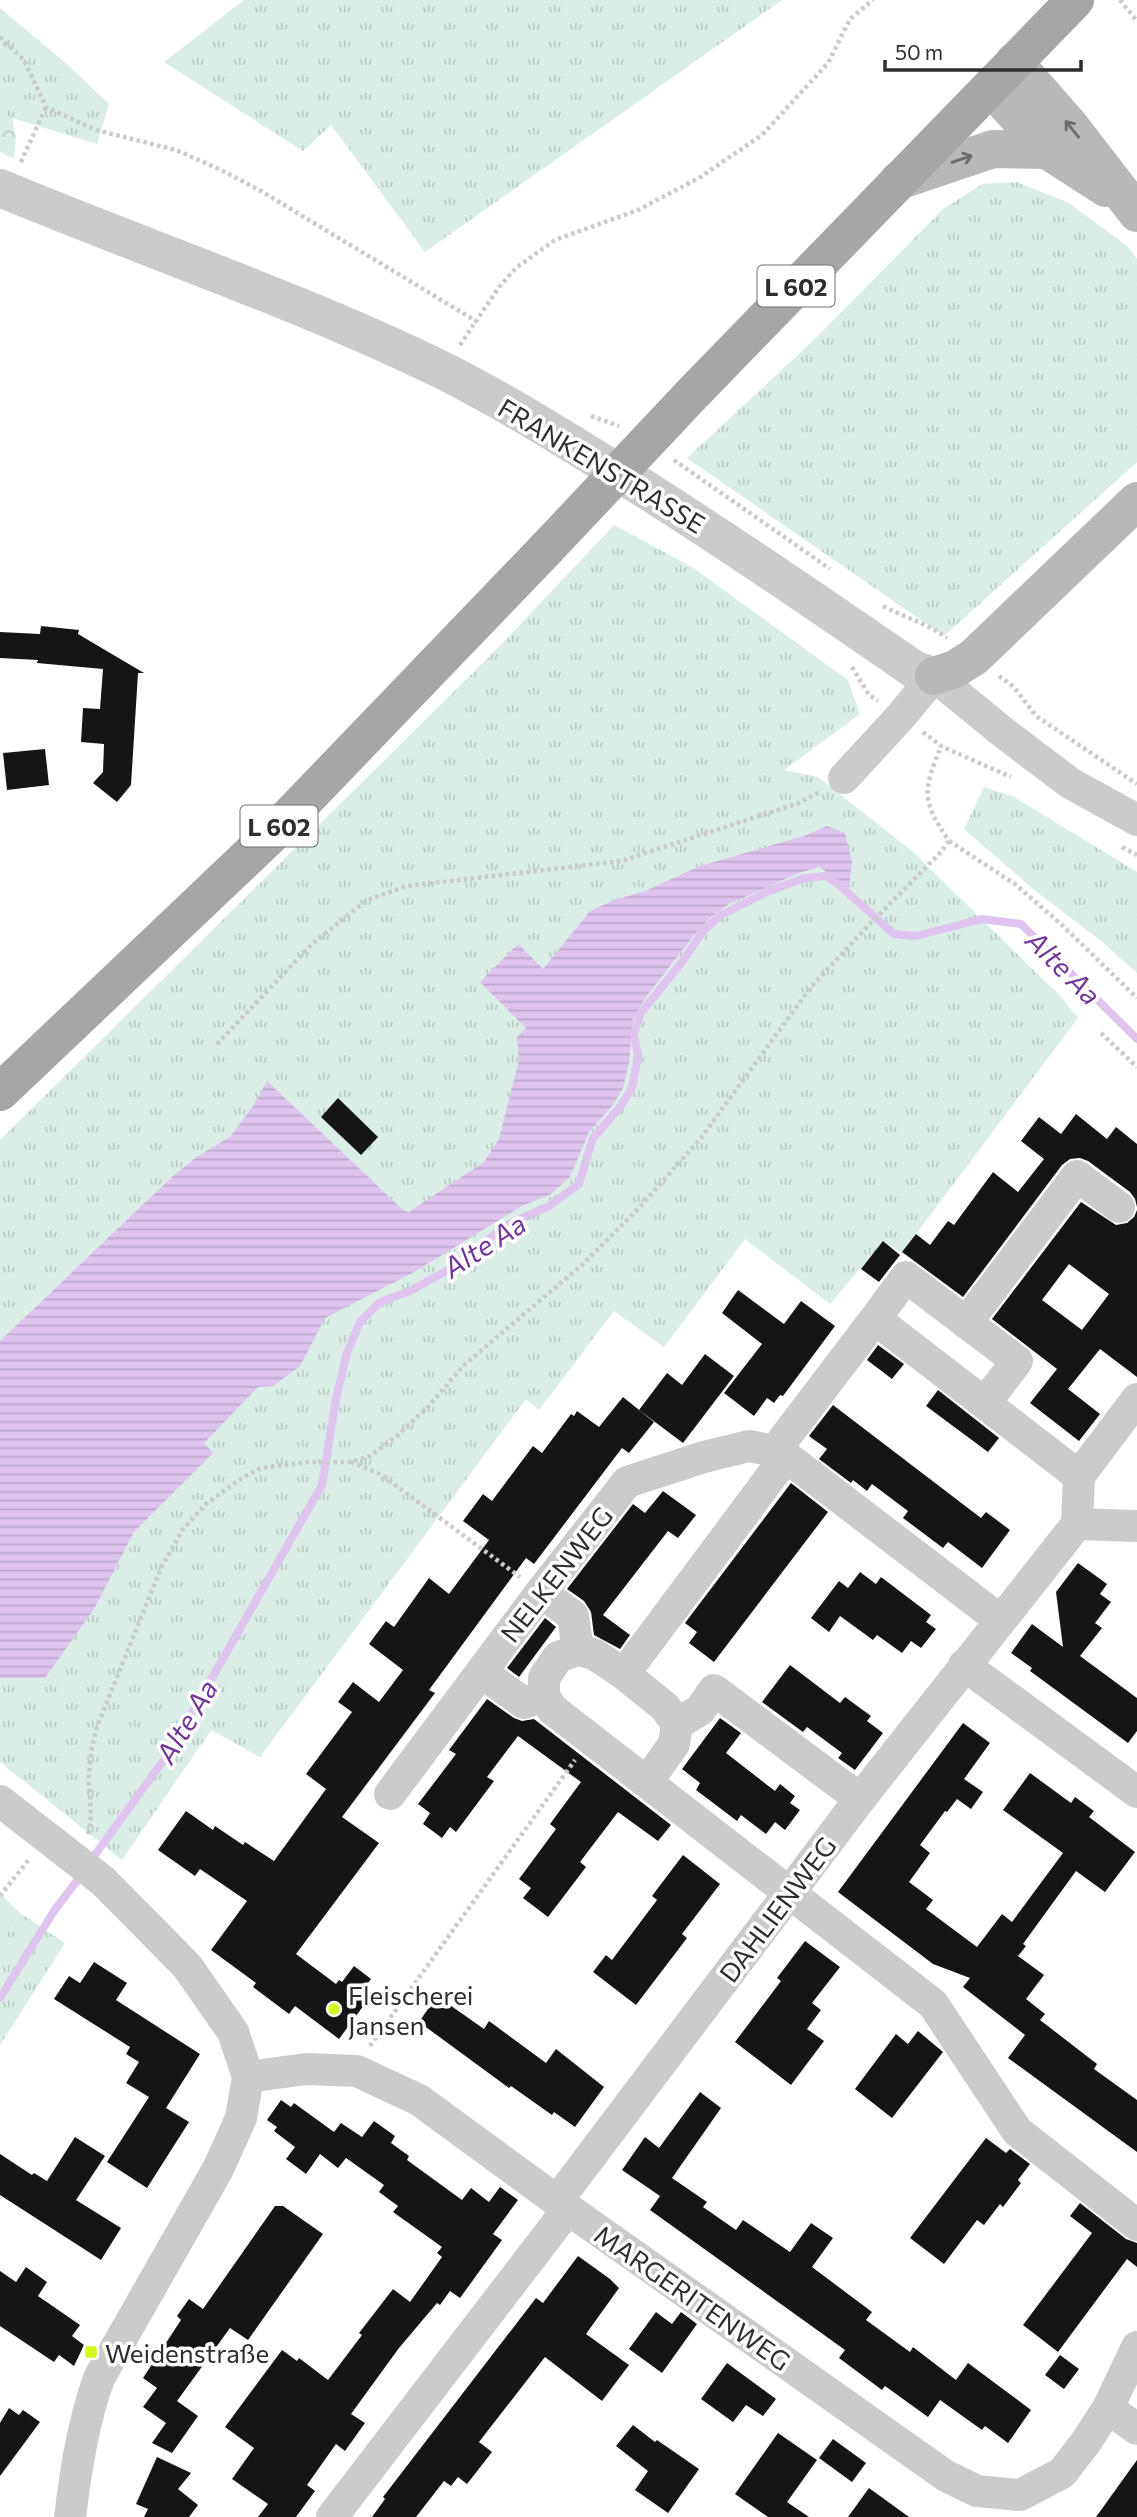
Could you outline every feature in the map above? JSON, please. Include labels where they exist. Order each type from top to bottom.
[{"type":"main road","name":"L 602","points":[[0,1092],[275,831],[695,391],[1069,6]]},
{"type":"main road","points":[[1002,75],[1047,150],[1132,208]]},
{"type":"main road","points":[[1002,75],[1070,126],[1132,208]]},
{"type":"main road","name":"L 602","points":[[898,181],[993,149],[1047,150]]},
{"type":"main road","points":[[934,676],[955,669],[974,657],[1137,501]]},
{"type":"street","name":"FRANKENSTRASSE","points":[[4,190],[229,276],[447,373],[551,430],[758,562],[915,670],[934,676]]},
{"type":"street","points":[[844,778],[934,676],[1070,783],[1128,833]]},
{"type":"street","points":[[966,1323],[1077,1176],[1119,1207]]},
{"type":"street","points":[[624,1674],[776,1470],[785,1437],[906,1277],[1017,1361],[985,1403]]},
{"type":"street","points":[[874,1320],[1079,1476]]},
{"type":"street","points":[[1137,1399],[1079,1476],[1077,1524],[1137,1526]]},
{"type":"street","name":"NELKENWEG","points":[[390,1794],[627,1482],[704,1457],[749,1446],[780,1452]]},
{"type":"street","points":[[780,1452],[999,1620]]},
{"type":"street","name":"DAHLIENWEG","points":[[332,2517],[563,2205],[789,1892],[999,1620],[1077,1524]]},
{"type":"street","points":[[541,1592],[573,1616],[578,1650],[594,1654],[624,1674],[665,1706],[677,1724],[674,1744],[647,1782]]},
{"type":"street","name":"NELKENWEG","points":[[544,1696],[544,1678],[558,1657],[578,1650]]},
{"type":"street","points":[[964,1665],[1137,1792]]},
{"type":"street","points":[[481,1672],[524,1703],[544,1696],[552,1709],[933,2004],[1017,2130],[1137,2225]]},
{"type":"street","points":[[677,1724],[700,1710],[714,1690],[860,1799]]},
{"type":"street","points":[[0,1801],[81,1851],[103,1881],[187,1966],[233,2032],[248,2077],[241,2118],[218,2169],[99,2378],[79,2450],[70,2517]]},
{"type":"street","name":"MARGERITENWEG","points":[[248,2077],[306,2068],[357,2071],[419,2100],[946,2476],[978,2491],[1025,2506],[1062,2473],[1086,2442],[1108,2408],[1137,2347]]},
{"type":"street","points":[[1108,2408],[1137,2430]]},
{"type":"path","points":[[0,37],[24,60],[46,107],[96,130],[176,150],[219,169],[261,191],[476,321],[516,268],[555,240],[638,211],[699,178],[762,135],[828,63],[850,19],[873,0]]},
{"type":"path","points":[[1120,0],[1137,21]]},
{"type":"path","points":[[4,190],[46,107]]},
{"type":"path","points":[[845,660],[853,667],[869,695],[902,715],[941,746],[1002,771],[1012,778]]},
{"type":"path","points":[[998,675],[1014,687],[1035,716],[1137,784]]},
{"type":"path","points":[[941,746],[929,775],[926,792],[932,816],[948,841],[1014,884],[1062,925],[1137,998]]},
{"type":"path","points":[[218,1044],[311,945],[367,900],[407,886],[621,861],[799,803],[844,778]]},
{"type":"path","points":[[1128,833],[1137,855]]},
{"type":"path","points":[[81,1851],[92,1816],[89,1783],[91,1750],[98,1724],[161,1568],[183,1529],[206,1504],[261,1468],[309,1462],[351,1462],[370,1456],[398,1435],[427,1408],[464,1365],[583,1264],[639,1208],[701,1138],[811,987],[941,852],[948,841]]},
{"type":"path","points":[[1101,1032],[1137,1066]]},
{"type":"path","points":[[351,1462],[380,1474],[541,1592]]},
{"type":"path","points":[[357,2071],[363,2055],[390,2016],[591,1739]]},
{"type":"path","points":[[0,1896],[34,1852]]},
{"type":"green space","points":[[244,0],[782,0],[425,252],[331,125],[303,151],[164,62]]},
{"type":"green space","points":[[0,8],[67,64],[109,104],[97,144],[12,118],[16,137],[14,158],[0,152]]},
{"type":"green space","points":[[0,105],[14,129],[14,158],[0,152]]},
{"type":"green space","points":[[1017,182],[1069,203],[1127,246],[1137,259],[1137,462],[944,636],[687,458],[817,337],[943,209],[982,184]]},
{"type":"green space","points":[[614,525],[692,567],[848,680],[860,714],[784,770],[818,777],[912,851],[1062,998],[1078,1018],[902,1253],[884,1241],[830,1304],[745,1239],[664,1347],[614,1311],[539,1410],[526,1399],[260,1757],[211,1730],[122,1860],[0,1762],[0,1140],[500,646]]},
{"type":"green space","points":[[984,787],[1014,797],[1137,872],[1137,973],[964,829]]},
{"type":"green space","points":[[0,1893],[20,1913],[0,1946]]},
{"type":"green space","points":[[20,1913],[65,1943],[0,2045],[0,1946]]},
{"type":"shaded area","points":[[827,826],[845,833],[852,862],[849,888],[819,867],[729,904],[711,917],[646,997],[633,1019],[629,1063],[623,1088],[613,1105],[589,1132],[570,1177],[551,1194],[522,1206],[414,1272],[325,1318],[300,1366],[273,1386],[258,1387],[204,1443],[213,1453],[134,1532],[94,1609],[45,1678],[0,1678],[0,1341],[173,1176],[198,1156],[230,1137],[253,1106],[267,1081],[403,1210],[409,1212],[484,1162],[499,1139],[519,1060],[517,1037],[526,1028],[480,982],[518,944],[543,969],[590,911],[645,891],[700,866],[804,836]]},
{"type":"building","points":[[41,626],[79,630],[78,634],[144,673],[138,673],[131,785],[117,802],[93,783],[103,772],[104,744],[81,742],[83,708],[100,709],[103,669],[0,658],[0,632],[40,634]]},
{"type":"building","points":[[45,749],[49,785],[7,790],[3,753]]},
{"type":"building","points":[[338,1098],[378,1137],[361,1155],[321,1117]]},
{"type":"building","points":[[1076,1114],[1107,1139],[1116,1127],[1137,1144],[1137,1207],[1130,1192],[1088,1161],[1070,1159],[1062,1165],[963,1297],[902,1252],[916,1234],[930,1245],[948,1221],[954,1225],[993,1172],[1018,1192],[1044,1159],[1021,1141],[1039,1117],[1061,1134]]},
{"type":"building","points":[[1081,1202],[1116,1225],[1127,1223],[1137,1210],[1137,1377],[1100,1349],[1068,1389],[1100,1414],[1079,1441],[1030,1403],[1057,1369],[992,1319]],"holes":[[[1069,1264],[1109,1294],[1082,1330],[1042,1300]]]},
{"type":"building","points":[[883,1241],[900,1255],[879,1282],[861,1269]]},
{"type":"building","points":[[738,1290],[784,1324],[801,1301],[835,1326],[783,1396],[780,1395],[774,1403],[767,1398],[754,1416],[724,1393],[762,1344],[722,1313]]},
{"type":"building","points":[[878,1345],[904,1364],[892,1379],[867,1360]]},
{"type":"building","points":[[705,1354],[734,1376],[683,1443],[639,1410],[667,1373],[682,1385]]},
{"type":"building","points":[[938,1390],[999,1438],[988,1452],[926,1406]]},
{"type":"building","points":[[623,1397],[654,1422],[629,1453],[622,1448],[534,1564],[526,1558],[429,1690],[435,1693],[342,1817],[379,1843],[296,1954],[336,1984],[339,1980],[342,1982],[354,1966],[371,1979],[359,1995],[367,2001],[339,2039],[295,2006],[289,2014],[253,1987],[256,1983],[211,1950],[247,1901],[200,1869],[195,1876],[158,1850],[186,1811],[213,1830],[215,1826],[274,1861],[326,1789],[306,1774],[352,1712],[338,1702],[353,1682],[379,1702],[403,1670],[369,1644],[386,1621],[394,1627],[429,1578],[449,1594],[489,1540],[463,1521],[483,1494],[492,1501],[533,1446],[542,1453],[571,1414],[574,1416],[577,1411],[599,1427]]},
{"type":"building","points":[[833,1405],[981,1518],[986,1512],[1010,1530],[982,1568],[948,1542],[943,1548],[903,1518],[908,1511],[872,1484],[867,1491],[853,1480],[851,1483],[819,1459],[827,1449],[809,1436]]},
{"type":"building","points":[[791,1483],[828,1512],[714,1662],[689,1643],[697,1632],[685,1623]]},
{"type":"building","points":[[663,1491],[696,1515],[678,1538],[668,1531],[603,1615],[630,1635],[620,1649],[594,1635],[591,1612],[584,1601],[567,1589],[633,1504],[645,1513]]},
{"type":"building","points":[[1078,1563],[1107,1584],[1100,1594],[1111,1602],[1095,1623],[1102,1628],[1080,1656],[1137,1698],[1137,1731],[1128,1743],[1030,1671],[1032,1668],[1011,1653],[1032,1624],[1063,1647],[1056,1592]]},
{"type":"building","points":[[860,1572],[876,1584],[881,1577],[931,1615],[926,1622],[936,1629],[921,1648],[911,1641],[902,1653],[877,1635],[873,1640],[840,1616],[829,1632],[811,1618],[839,1581],[848,1588]]},
{"type":"building","points":[[545,1618],[556,1627],[519,1677],[507,1668]]},
{"type":"building","points":[[790,1665],[840,1703],[845,1697],[871,1716],[867,1721],[883,1733],[855,1770],[838,1758],[842,1753],[807,1727],[803,1732],[762,1702]]},
{"type":"building","points":[[487,1699],[514,1718],[522,1721],[534,1719],[671,1825],[658,1841],[618,1812],[580,1862],[586,1867],[548,1917],[523,1898],[531,1888],[519,1879],[556,1829],[550,1824],[581,1782],[518,1736],[487,1777],[494,1781],[456,1832],[450,1827],[442,1838],[423,1824],[430,1813],[418,1804],[456,1754],[449,1750]]},
{"type":"building","points":[[720,1718],[741,1733],[726,1753],[775,1791],[780,1784],[795,1796],[790,1803],[800,1810],[785,1830],[775,1822],[766,1834],[741,1815],[737,1821],[696,1790],[700,1783],[682,1769]]},
{"type":"building","points":[[963,1723],[990,1743],[964,1779],[983,1792],[971,1809],[957,1799],[920,1845],[930,1853],[909,1882],[933,1900],[926,1909],[977,1947],[1002,1914],[1012,1922],[1063,1853],[1003,1810],[1030,1773],[1071,1803],[1075,1797],[1094,1811],[1089,1817],[1135,1852],[1105,1892],[1076,1871],[1023,1944],[1026,1946],[1018,1956],[1044,1975],[1026,1999],[1045,2014],[1040,2020],[1097,2064],[1094,2069],[1137,2100],[1137,2152],[1008,2058],[1025,2035],[963,1987],[970,1978],[933,1964],[838,1892]]},
{"type":"building","points":[[683,1855],[720,1884],[682,1934],[687,1938],[636,2005],[593,1972],[606,1955],[612,1960],[657,1900],[652,1896]]},
{"type":"building","points":[[805,1941],[840,1967],[812,2003],[821,2010],[807,2029],[824,2041],[791,2085],[735,2042],[781,1981],[777,1978]]},
{"type":"building","points":[[94,1962],[127,1983],[116,2000],[200,2054],[166,2108],[189,2122],[147,2188],[107,2162],[149,2097],[126,2083],[139,2062],[126,2054],[130,2047],[54,1999],[69,1976],[80,1983]]},
{"type":"building","points":[[437,1996],[484,2029],[489,2021],[546,2063],[556,2049],[604,2087],[575,2127],[554,2112],[552,2115],[511,2086],[509,2088],[419,2022]]},
{"type":"building","points":[[918,2031],[943,2052],[892,2118],[855,2089],[896,2034],[908,2044]]},
{"type":"building","points":[[700,2092],[721,2108],[672,2178],[707,2202],[703,2207],[736,2230],[743,2220],[790,2252],[811,2223],[833,2238],[812,2267],[872,2312],[866,2320],[910,2352],[913,2347],[956,2380],[968,2363],[1031,2410],[1008,2443],[985,2426],[982,2430],[940,2400],[928,2417],[885,2386],[882,2390],[839,2358],[845,2350],[650,2210],[660,2196],[622,2170],[645,2137],[659,2148]]},
{"type":"building","points":[[281,2100],[291,2107],[294,2103],[334,2132],[341,2123],[362,2137],[374,2121],[395,2136],[391,2143],[409,2156],[407,2160],[462,2200],[471,2188],[489,2202],[500,2187],[518,2200],[493,2234],[502,2240],[460,2298],[450,2291],[440,2305],[437,2303],[399,2348],[351,2414],[365,2423],[345,2451],[336,2444],[307,2485],[315,2491],[296,2517],[258,2517],[268,2504],[232,2479],[254,2448],[225,2427],[282,2350],[297,2361],[299,2358],[328,2380],[393,2289],[410,2302],[442,2257],[437,2253],[442,2247],[393,2212],[398,2206],[379,2192],[384,2185],[346,2158],[338,2168],[320,2154],[306,2174],[286,2159],[295,2147],[274,2131],[277,2127],[267,2120]]},
{"type":"building","points":[[75,2137],[105,2156],[76,2200],[121,2228],[101,2260],[0,2195],[0,2154],[32,2175],[34,2173],[47,2181]]},
{"type":"building","points":[[986,2138],[1006,2153],[1010,2149],[1030,2164],[1018,2180],[1021,2183],[1003,2207],[1000,2204],[984,2225],[977,2220],[944,2264],[910,2238]]},
{"type":"building","points":[[1080,2203],[1126,2239],[1137,2243],[1137,2267],[1127,2259],[1058,2352],[1023,2325],[1092,2233],[1070,2216]]},
{"type":"building","points":[[275,2206],[283,2206],[323,2234],[248,2340],[230,2328],[177,2401],[198,2416],[172,2453],[152,2443],[166,2423],[143,2407],[157,2388],[143,2378],[181,2320],[177,2316],[189,2299],[203,2309]]},
{"type":"building","points":[[578,2256],[619,2288],[586,2334],[629,2365],[602,2401],[545,2357],[479,2442],[492,2452],[467,2484],[458,2477],[451,2486],[444,2481],[416,2517],[372,2517],[385,2499],[383,2497],[536,2298],[543,2303]]},
{"type":"building","points":[[26,2267],[47,2282],[38,2296],[80,2325],[72,2336],[84,2345],[74,2366],[59,2355],[54,2362],[0,2326],[0,2271],[16,2282]]},
{"type":"building","points":[[656,2312],[672,2324],[681,2312],[697,2324],[662,2373],[629,2349]]},
{"type":"building","points":[[1060,2355],[1079,2369],[1064,2389],[1045,2375]]},
{"type":"building","points":[[727,2363],[776,2399],[763,2416],[746,2405],[733,2422],[701,2399]]},
{"type":"building","points":[[9,2408],[19,2415],[23,2410],[40,2422],[0,2476],[0,2423]]},
{"type":"building","points":[[633,2425],[699,2469],[668,2513],[635,2490],[648,2471],[616,2446]]},
{"type":"building","points":[[778,2433],[817,2460],[787,2502],[809,2517],[768,2517],[735,2494]]},
{"type":"building","points":[[833,2439],[866,2463],[852,2482],[819,2458]]},
{"type":"building","points":[[157,2457],[191,2473],[178,2489],[198,2505],[189,2517],[144,2517],[148,2509],[136,2504]]},
{"type":"building","points":[[1137,2460],[1137,2517],[1096,2517]]},
{"type":"building","points":[[869,2488],[909,2517],[848,2517]]},
{"type":"waterway","name":"Alte Aa","points":[[89,1863],[169,1753],[322,1485],[336,1399],[347,1353],[360,1322],[380,1302],[410,1291],[446,1271],[509,1224],[549,1206],[579,1184],[593,1138],[620,1107],[632,1088],[638,1056],[634,1034],[640,1014],[703,931],[721,915],[769,891],[805,878],[826,876],[894,934],[916,936],[982,919],[1021,924],[1137,1039]]},
{"type":"waterway","name":"Alte Aa","points":[[0,1998],[54,1911],[82,1874]]},
{"type":"place","name":"Fleischerei Jansen","points":[[334,2009]]},
{"type":"place","name":"Weidenstraße","points":[[91,2352]]}]
